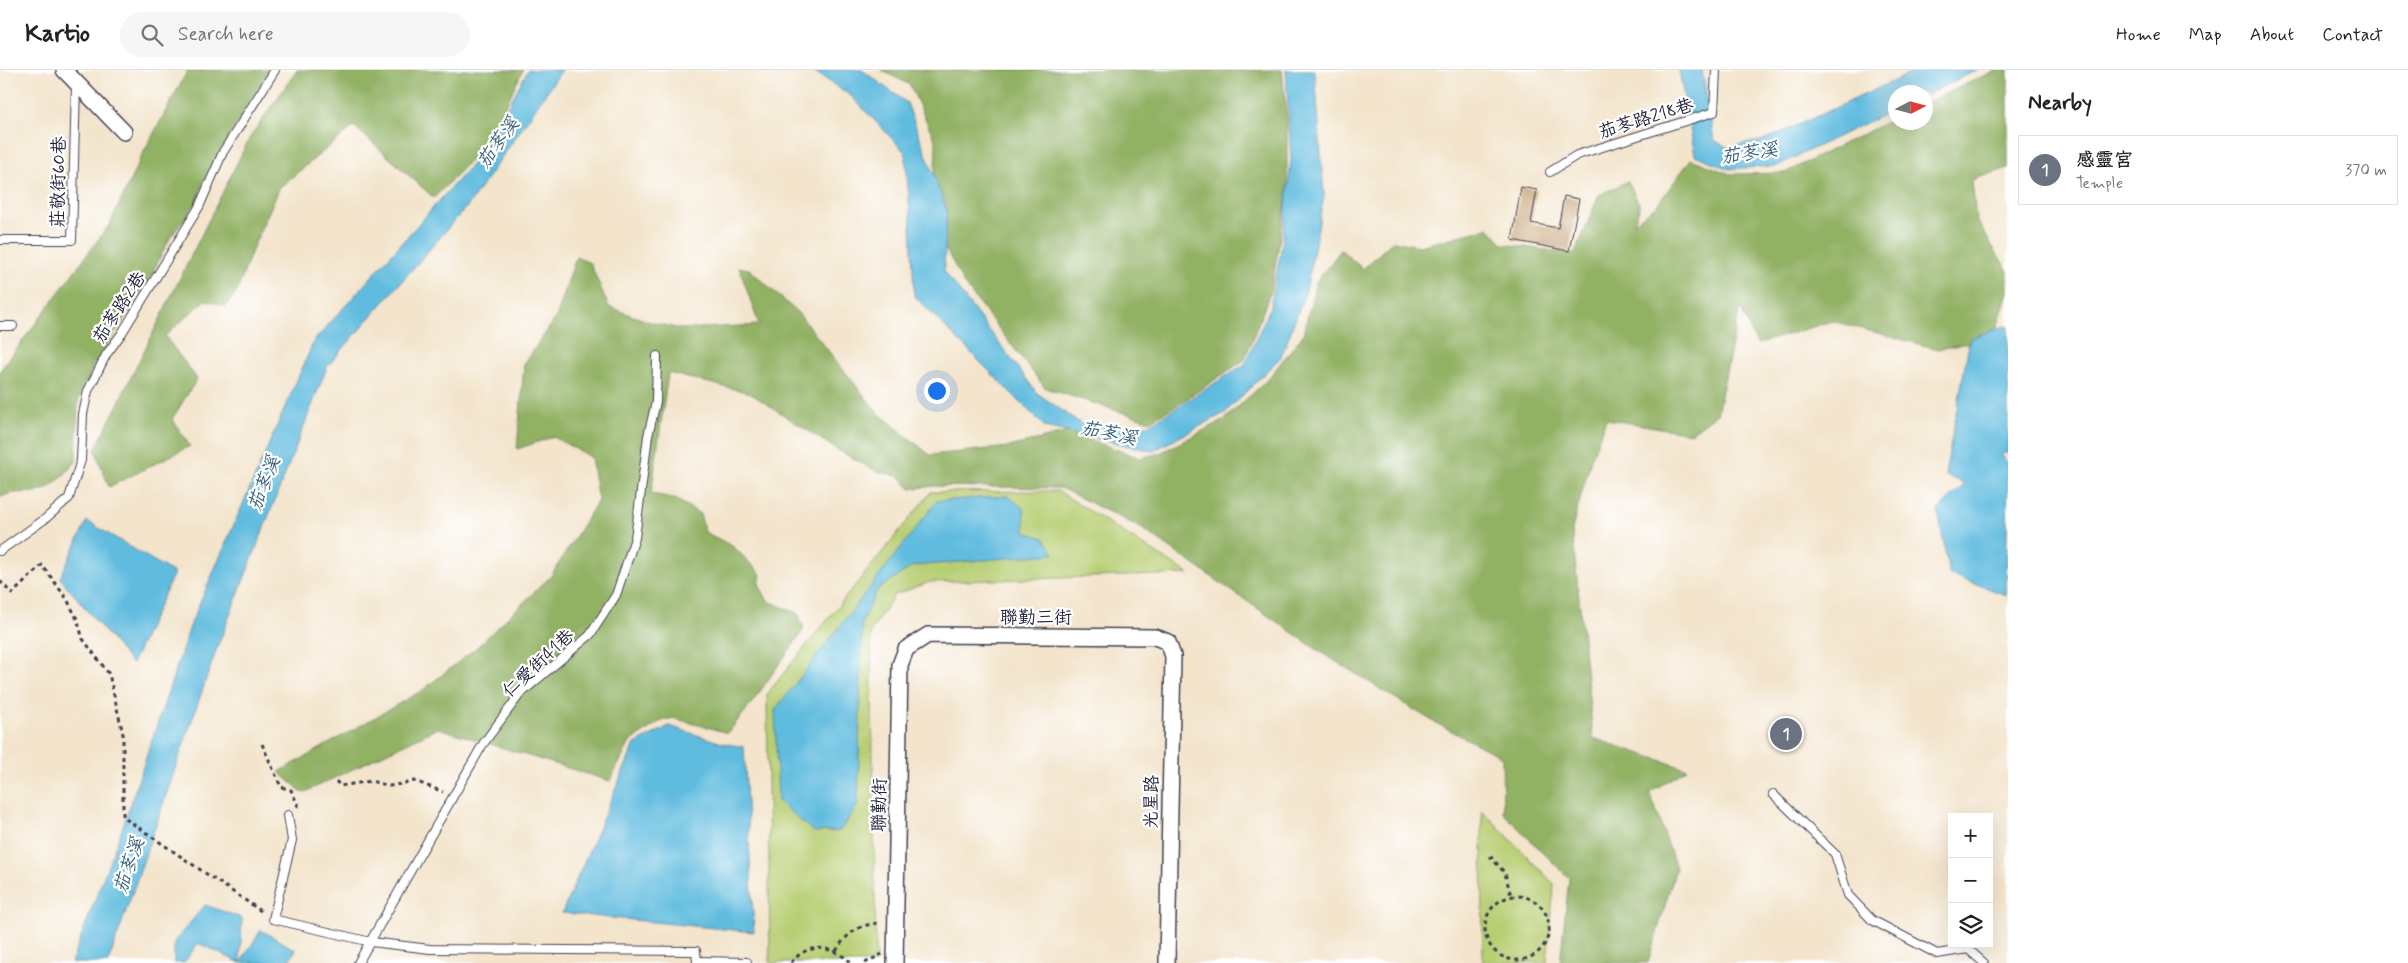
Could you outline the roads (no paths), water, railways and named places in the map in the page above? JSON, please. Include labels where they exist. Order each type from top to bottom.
[{"type":"street","points":[[64,70],[124,132]]},
{"type":"street","name":"聯勤三街","points":[[906,649],[928,635],[1155,637],[1168,642]]},
{"type":"street","name":"光星路","points":[[1167,963],[1173,656],[1168,642]]},
{"type":"street","name":"聯勤街","points":[[895,963],[900,665],[906,649]]},
{"type":"lane","name":"茄苳路2巷","points":[[0,551],[45,519],[69,498],[81,460],[83,414],[88,392],[106,355],[122,333],[199,207],[224,152],[275,70]]},
{"type":"lane","name":"茄苳路218巷","points":[[1550,172],[1577,155],[1714,112],[1716,70]]},
{"type":"lane","name":"莊敬街60巷","points":[[0,240],[72,240],[76,83]]},
{"type":"lane","points":[[0,326],[13,326]]},
{"type":"lane","name":"仁愛街41巷","points":[[358,963],[483,744],[520,694],[590,635],[616,595],[635,538],[648,436],[656,402],[657,356]]},
{"type":"lane","points":[[1773,794],[1835,854],[1848,895],[1872,920],[1937,954],[1968,949],[1984,963]]},
{"type":"lane","points":[[288,815],[292,840],[273,918],[371,942],[430,948],[696,951],[697,962],[747,962]]},
{"type":"water","name":"茄苳溪","points":[[528,70],[562,70],[470,203],[327,367],[217,648],[108,963],[71,963],[122,829],[192,621],[314,341],[482,153]]},
{"type":"water","name":"茄苳溪","points":[[812,70],[862,70],[907,103],[947,210],[944,271],[1037,393],[1083,425],[1149,425],[1245,364],[1270,308],[1282,245],[1291,160],[1286,70],[1315,70],[1324,196],[1306,291],[1281,357],[1225,413],[1153,451],[1045,427],[914,296],[911,223],[905,152],[851,96]]},
{"type":"water","name":"茄苳溪","points":[[1679,70],[1702,70],[1714,140],[1727,147],[1765,140],[1918,70],[1977,70],[1933,92],[1933,85],[1888,85],[1888,112],[1777,166],[1729,169],[1695,155]]},
{"type":"water","points":[[2008,325],[2008,452],[2001,454],[2008,465],[2006,595],[1949,574],[1938,510],[1965,484],[1945,475],[1970,338]]},
{"type":"water","points":[[1008,496],[1024,509],[1025,532],[1044,538],[1054,554],[913,566],[877,590],[862,622],[858,805],[840,831],[814,832],[778,801],[775,710],[937,501]]},
{"type":"water","points":[[87,521],[174,573],[132,664],[60,578]]},
{"type":"water","points":[[669,726],[722,743],[744,747],[754,932],[562,913],[635,744]]},
{"type":"water","points":[[205,905],[242,918],[240,963],[198,943],[184,963],[174,963],[174,942]]},
{"type":"water","points":[[261,930],[296,950],[287,963],[240,963]]},
{"type":"place","name":"感靈宮","points":[[1786,734]]}]
